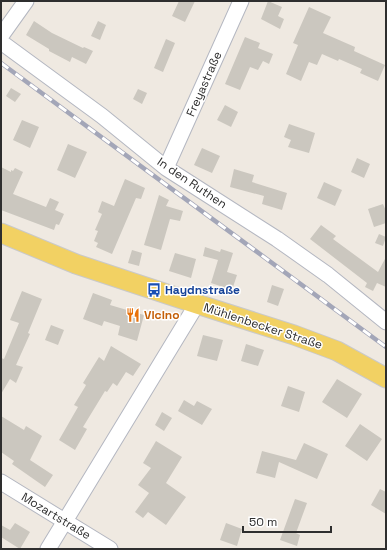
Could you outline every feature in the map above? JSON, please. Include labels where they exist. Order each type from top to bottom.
[{"type":"main road","name":"Mühlenbecker Straße","points":[[1,232],[76,264],[294,335],[337,351],[386,378]]},
{"type":"street","points":[[1,36],[26,1]]},
{"type":"street","name":"Freyastraße","points":[[166,168],[242,1]]},
{"type":"street","name":"In den Ruthen","points":[[1,42],[102,116],[166,168],[277,239],[328,274],[386,322]]},
{"type":"street","points":[[48,549],[197,304]]},
{"type":"street","name":"Mozartstraße","points":[[1,482],[110,549]]},
{"type":"building","points":[[179,1],[195,1],[185,22],[172,16]]},
{"type":"building","points":[[268,1],[282,7],[278,16],[284,19],[280,29],[261,19]]},
{"type":"building","points":[[309,7],[331,17],[323,33],[355,47],[354,51],[385,65],[378,81],[360,73],[362,69],[339,59],[338,61],[322,54],[317,65],[309,62],[301,81],[286,74],[298,45],[293,43]]},
{"type":"building","points":[[34,21],[52,33],[83,48],[84,47],[93,51],[86,64],[72,57],[70,62],[49,51],[49,49],[26,35]]},
{"type":"building","points":[[98,21],[106,25],[100,40],[91,36]]},
{"type":"building","points":[[245,37],[260,43],[258,48],[273,54],[269,64],[263,61],[258,70],[250,67],[240,90],[225,84]]},
{"type":"building","points":[[166,39],[175,43],[163,72],[154,68]]},
{"type":"building","points":[[11,88],[21,94],[15,102],[6,96]]},
{"type":"building","points":[[138,89],[147,93],[142,104],[133,99]]},
{"type":"building","points":[[225,105],[238,112],[231,127],[217,120]]},
{"type":"building","points":[[22,120],[39,127],[30,148],[13,140]]},
{"type":"building","points":[[289,124],[315,133],[309,153],[288,147],[291,140],[284,137]]},
{"type":"building","points":[[68,144],[87,152],[75,178],[57,170]]},
{"type":"building","points":[[202,148],[220,156],[212,173],[194,165]]},
{"type":"building","points":[[357,158],[370,164],[364,178],[351,172]]},
{"type":"building","points":[[1,167],[11,172],[11,170],[13,171],[15,168],[23,172],[13,194],[46,207],[50,198],[59,202],[55,210],[64,214],[59,225],[56,224],[54,230],[1,210]]},
{"type":"building","points":[[234,169],[254,175],[252,182],[287,193],[282,210],[262,204],[264,196],[230,187]]},
{"type":"building","points":[[125,179],[145,188],[141,199],[136,198],[112,254],[96,247],[98,243],[94,241],[98,231],[95,230],[102,214],[98,212],[102,201],[114,206]]},
{"type":"building","points":[[324,182],[342,190],[335,206],[317,198]]},
{"type":"building","points":[[159,195],[169,200],[166,206],[183,211],[180,221],[170,219],[161,250],[144,245]]},
{"type":"building","points":[[383,204],[386,211],[386,223],[374,227],[368,209]]},
{"type":"building","points":[[321,225],[336,236],[333,239],[378,272],[386,257],[386,287],[377,283],[373,291],[365,287],[367,283],[310,239]]},
{"type":"building","points":[[379,234],[386,237],[383,246],[375,243]]},
{"type":"building","points":[[205,247],[220,252],[221,249],[233,253],[227,272],[237,275],[232,290],[211,283],[218,260],[203,256]]},
{"type":"building","points":[[132,250],[142,253],[139,266],[128,263]]},
{"type":"building","points":[[175,253],[196,259],[191,278],[169,271]]},
{"type":"building","points":[[272,285],[284,289],[278,306],[267,302]]},
{"type":"building","points":[[22,291],[42,299],[28,333],[30,334],[16,365],[23,367],[16,383],[10,379],[1,394],[1,358],[4,359],[19,323],[10,320]]},
{"type":"building","points":[[93,293],[112,300],[110,305],[144,315],[137,341],[118,335],[120,326],[104,321],[102,326],[83,319]]},
{"type":"building","points":[[51,325],[64,330],[58,345],[45,340]]},
{"type":"building","points":[[203,335],[223,340],[217,361],[197,356]]},
{"type":"building","points":[[246,344],[264,350],[258,366],[241,361]]},
{"type":"building","points":[[111,346],[141,364],[133,376],[126,372],[117,386],[113,383],[107,392],[105,391],[83,427],[87,429],[75,450],[59,440],[78,407],[74,405],[86,385],[83,383],[99,357],[104,361]]},
{"type":"building","points":[[337,379],[362,394],[347,418],[322,402]]},
{"type":"building","points":[[288,386],[305,392],[299,412],[281,406]]},
{"type":"building","points":[[184,400],[194,406],[197,401],[212,409],[202,425],[178,411]]},
{"type":"building","points":[[162,412],[172,418],[164,431],[155,425]]},
{"type":"building","points":[[1,416],[24,430],[26,426],[42,436],[30,460],[53,475],[45,487],[12,464],[14,461],[1,452]]},
{"type":"building","points":[[360,424],[382,439],[367,461],[345,446]]},
{"type":"building","points":[[156,441],[182,457],[166,483],[186,497],[166,525],[148,512],[143,518],[135,512],[149,493],[138,485],[151,468],[143,463]]},
{"type":"building","points":[[304,443],[328,454],[317,479],[279,462],[275,478],[256,473],[262,451],[296,460]]},
{"type":"building","points":[[380,489],[386,492],[386,514],[371,505]]},
{"type":"building","points":[[295,499],[307,503],[296,533],[300,535],[297,546],[280,540]]},
{"type":"building","points":[[15,523],[30,532],[20,549],[1,537],[1,525],[10,530]]},
{"type":"building","points":[[226,523],[242,529],[237,546],[220,540]]},
{"type":"railway","points":[[1,63],[386,347]]},
{"type":"place","name":"Haydnstraße","points":[[154,290]]},
{"type":"place","name":"Vicino","points":[[133,315]]}]
